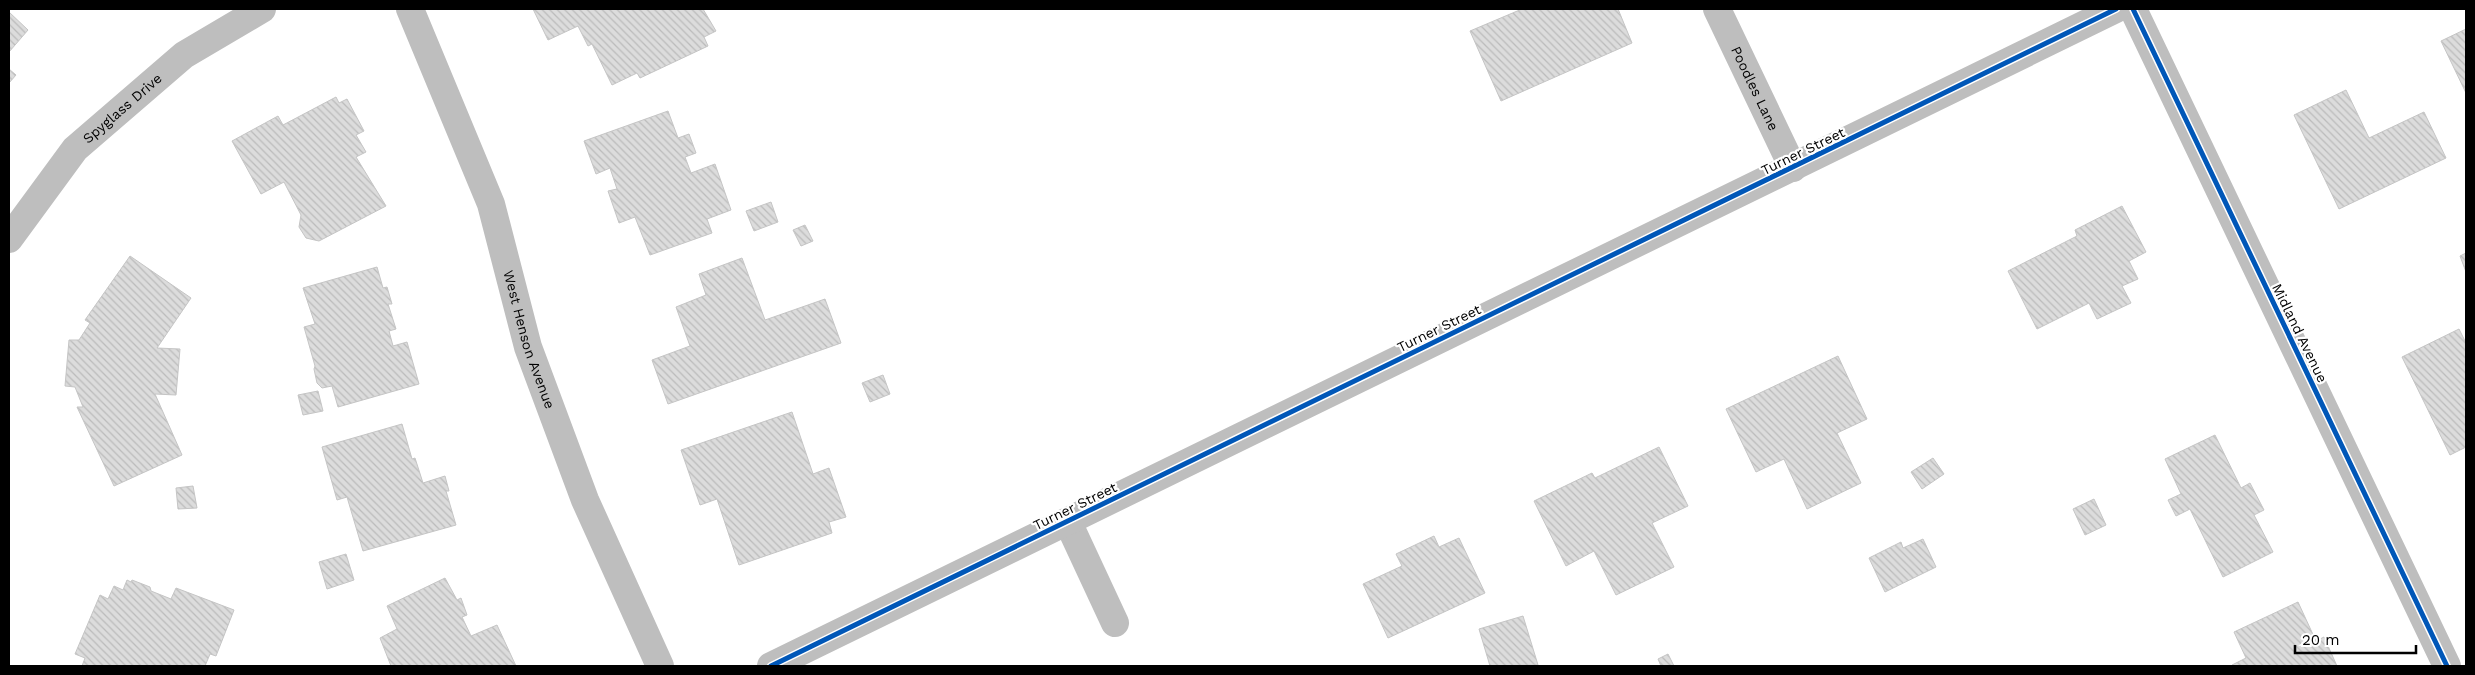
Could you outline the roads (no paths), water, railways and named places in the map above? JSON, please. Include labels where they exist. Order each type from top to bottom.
[{"type":"street","name":"Spyglass Drive","points":[[9,239],[75,149],[184,56],[262,9]]},
{"type":"street","name":"West Henson Avenue","points":[[410,9],[492,204],[528,347],[585,500],[660,666]]},
{"type":"street","name":"Poodles Lane","points":[[1717,9],[1793,168]]},
{"type":"street","name":"Turner Street","points":[[771,666],[2116,9]]},
{"type":"street","name":"Midland Avenue","points":[[2133,9],[2447,666]]},
{"type":"street","points":[[1068,522],[1115,623]]}]
